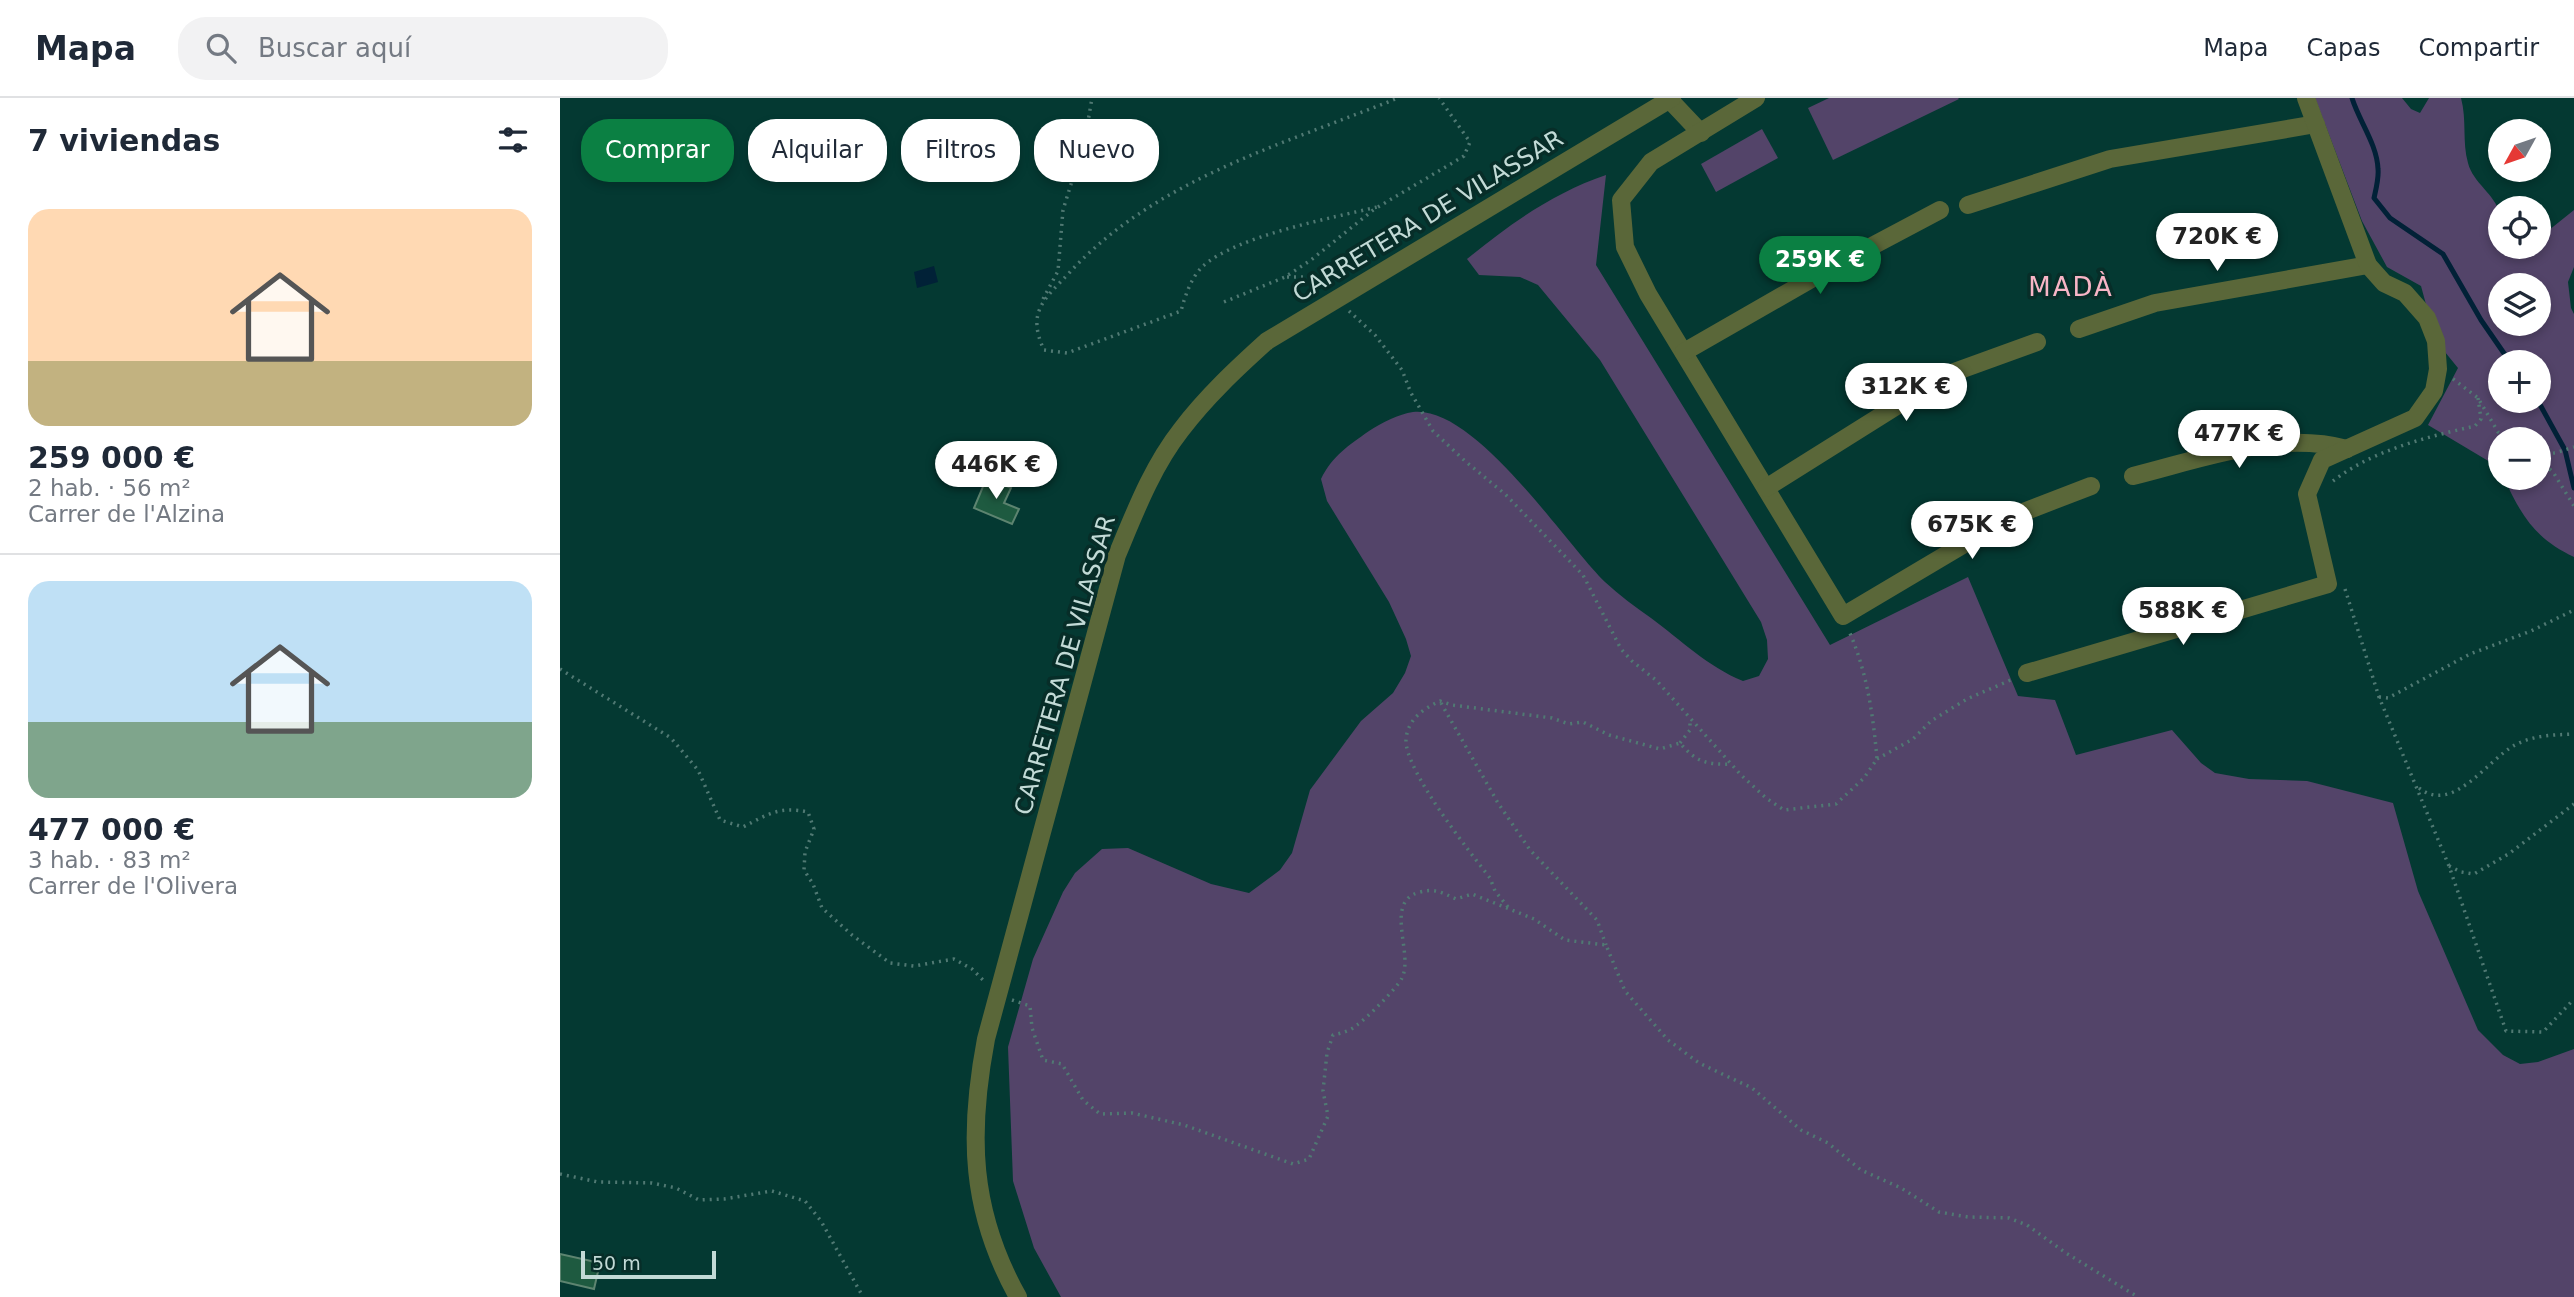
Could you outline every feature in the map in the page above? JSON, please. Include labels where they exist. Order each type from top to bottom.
[{"type":"street","points":[[2027,673],[2336,585],[2307,494],[2322,460],[2415,418],[2434,391],[2438,369],[2436,341],[2427,318],[2405,293],[2384,283],[2368,265],[2306,98]]},
{"type":"street","points":[[1670,99],[1701,133]]},
{"type":"street","name":"CARRETERA DE VILASSAR","points":[[1018,1297],[1000,1265],[981,1204],[975,1123],[978,1079],[998,994],[1117,555],[1143,492],[1179,432],[1220,384],[1266,341],[1670,99]]},
{"type":"street","points":[[1750,100],[1651,162],[1621,200],[1625,247],[1648,294],[1843,616],[2008,518],[2091,486]]},
{"type":"street","points":[[1968,205],[2110,159],[2316,124]]},
{"type":"street","points":[[1684,352],[1827,270],[1940,210]]},
{"type":"street","points":[[2079,329],[2155,303],[2368,265]]},
{"type":"street","points":[[1766,488],[1946,375],[2037,342]]},
{"type":"street","points":[[2133,476],[2267,443],[2327,443],[2347,449]]},
{"type":"path","points":[[1093,98],[1085,139],[1062,210],[1058,271],[1040,304],[1037,334],[1044,350],[1067,353],[1181,311],[1186,292],[1201,268],[1224,252],[1290,228],[1377,207]]},
{"type":"path","points":[[1040,304],[1087,253],[1137,214],[1206,176],[1262,150],[1398,98]]},
{"type":"path","points":[[1224,302],[1284,277],[1311,260],[1377,207],[1464,156],[1470,142],[1439,98]]},
{"type":"path","points":[[1284,277],[1317,277],[1358,286]]},
{"type":"path","points":[[1339,298],[1352,315],[1375,335],[1402,370],[1411,393],[1433,431],[1505,494],[1575,565],[1583,575],[1621,649],[1657,681],[1731,764],[1766,798],[1784,810],[1836,804],[1864,778],[1877,759],[1913,739],[1931,721],[1967,699],[2027,673]]},
{"type":"path","points":[[2438,369],[2478,398],[2495,427]]},
{"type":"path","points":[[2329,491],[2333,480],[2349,469],[2417,440],[2475,426],[2481,419],[2478,398]]},
{"type":"path","points":[[2551,453],[2574,447]]},
{"type":"path","points":[[2551,470],[2574,506]]},
{"type":"path","points":[[2336,585],[2449,866],[2506,1031],[2543,1032],[2573,1000]]},
{"type":"path","points":[[2379,697],[2388,698],[2470,654],[2531,631],[2574,610]]},
{"type":"path","points":[[1843,616],[1859,653],[1872,705],[1877,759]]},
{"type":"path","points":[[560,669],[671,738],[698,770],[720,820],[743,827],[769,814],[790,808],[808,812],[814,829],[805,852],[804,870],[813,884],[822,908],[890,962],[914,966],[954,959],[972,970],[998,994],[1030,1006],[1032,1028],[1043,1060],[1062,1064],[1083,1101],[1100,1114],[1132,1113],[1184,1125],[1293,1164],[1309,1159],[1328,1116],[1323,1091],[1326,1053],[1333,1035],[1360,1024],[1402,978],[1406,957],[1401,926],[1402,907],[1412,894],[1438,890],[1456,900],[1472,894],[1534,919],[1565,940],[1606,945]]},
{"type":"path","points":[[1509,909],[1495,891],[1490,878],[1440,811],[1406,749],[1406,737],[1412,720],[1440,701],[1452,705],[1552,718],[1569,724],[1583,722],[1609,735],[1660,749],[1680,743],[1690,730],[1690,719]]},
{"type":"path","points":[[1440,701],[1460,739],[1530,849],[1597,920],[1625,990],[1668,1040],[1699,1063],[1752,1088],[1801,1130],[1828,1143],[1861,1170],[1901,1188],[1939,1212],[1968,1217],[2009,1218],[2027,1225],[2066,1253],[2138,1297]]},
{"type":"path","points":[[2416,786],[2427,794],[2441,797],[2461,788],[2513,746],[2536,736],[2574,734]]},
{"type":"path","points":[[1680,743],[1687,751],[1709,765],[1731,764]]},
{"type":"path","points":[[2449,866],[2474,874],[2510,853],[2574,804]]},
{"type":"path","points":[[560,1174],[598,1182],[652,1183],[676,1188],[699,1200],[772,1191],[806,1201],[821,1221],[863,1297]]},
{"type":"shaded area","points":[[1829,98],[1959,99],[1833,160],[1808,108]]},
{"type":"shaded area","points":[[2315,98],[2402,98],[2411,109],[2420,113],[2429,98],[2461,98],[2468,163],[2474,177],[2490,196],[2488,196],[2488,259],[2551,259],[2551,228],[2574,210],[2574,267],[2568,282],[2574,314],[2574,557],[2539,534],[2523,515],[2510,490],[2551,490],[2551,427],[2488,427],[2488,461],[2428,425],[2458,368],[2436,341],[2421,286],[2387,267],[2362,221]]},
{"type":"shaded area","points":[[1762,129],[1778,158],[1716,192],[1701,164]]},
{"type":"shaded area","points":[[1606,175],[1596,265],[1830,645],[1968,577],[2018,696],[2055,700],[2076,755],[2172,730],[2201,763],[2215,773],[2249,779],[2307,781],[2393,803],[2418,891],[2478,1030],[2503,1055],[2520,1064],[2538,1062],[2574,1049],[2574,1297],[1061,1297],[1034,1248],[1013,1181],[1008,1047],[1033,959],[1063,892],[1075,873],[1102,849],[1128,848],[1211,884],[1249,893],[1280,870],[1292,853],[1310,790],[1361,721],[1393,693],[1411,656],[1406,639],[1389,602],[1327,501],[1321,479],[1330,464],[1342,452],[1369,431],[1396,417],[1413,412],[1437,416],[1463,430],[1490,452],[1517,479],[1605,582],[1695,652],[1743,681],[1759,676],[1768,659],[1767,640],[1761,622],[1600,360],[1538,285],[1520,277],[1479,275],[1467,259],[1550,200]]},
{"type":"water","points":[[934,266],[938,282],[917,288],[914,272]]},
{"type":"building","points":[[987,477],[1011,488],[1004,503],[1019,509],[1012,524],[974,508]]},
{"type":"building","points":[[560,1254],[600,1263],[594,1289],[560,1281]]},
{"type":"waterway","points":[[2352,98],[2377,160],[2378,176],[2374,198],[2390,218],[2443,254],[2502,350]]},
{"type":"waterway","points":[[2545,413],[2565,450],[2574,488]]},
{"type":"district","name":"MADÀ","points":[[2071,287]]}]
